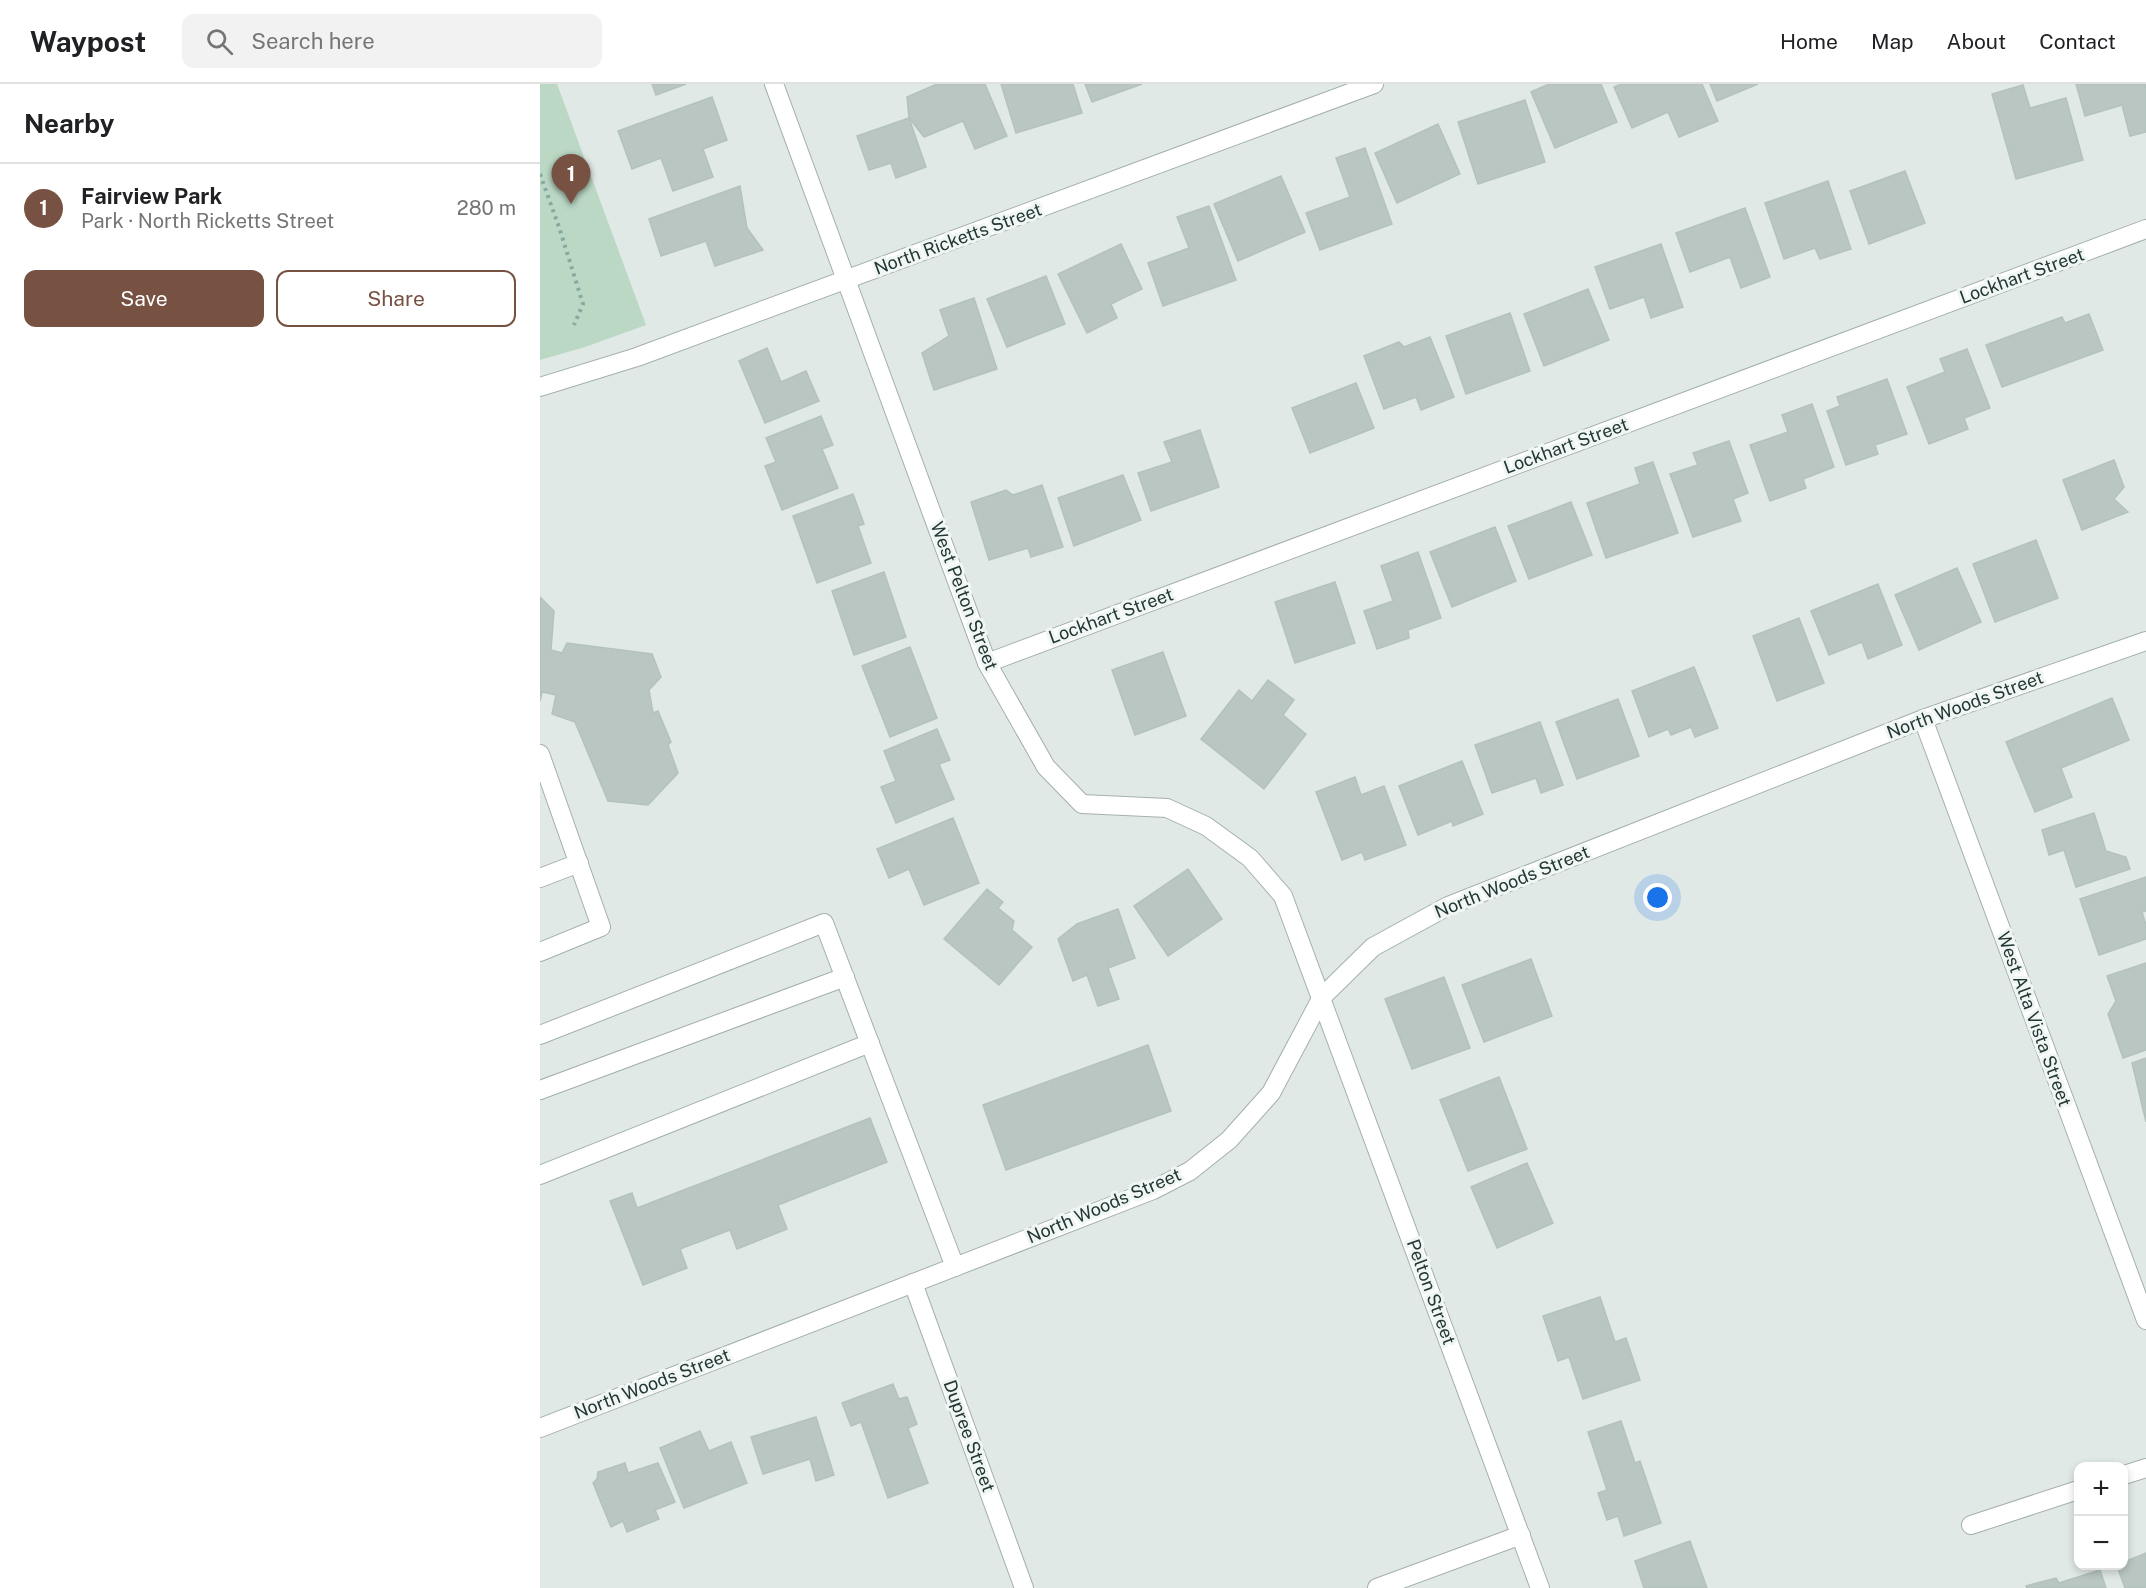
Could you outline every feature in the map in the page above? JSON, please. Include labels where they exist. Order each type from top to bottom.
[{"type":"street","name":"West Pelton Street","points":[[774,84],[987,663],[1046,767],[1082,804],[1167,808],[1206,826],[1250,858],[1283,896],[1322,997]]},
{"type":"street","name":"North Ricketts Street","points":[[540,387],[637,357],[847,281],[1374,84]]},
{"type":"street","name":"Lockhart Street","points":[[987,663],[2146,229]]},
{"type":"street","name":"North Woods Street","points":[[540,1428],[1153,1190],[1190,1171],[1229,1140],[1271,1093],[1322,997],[1373,947],[1448,906],[1923,719],[2146,641]]},
{"type":"street","name":"West Alta Vista Street","points":[[1923,719],[2146,1320]]},
{"type":"street","points":[[540,754],[601,927],[540,952]]},
{"type":"street","points":[[540,878],[579,863]]},
{"type":"street","points":[[540,1035],[824,923],[955,1267]]},
{"type":"street","points":[[540,1090],[845,977]]},
{"type":"street","name":"Pelton Street","points":[[1322,997],[1540,1588]]},
{"type":"street","points":[[540,1175],[870,1043]]},
{"type":"street","name":"Dupree Street","points":[[913,1283],[1024,1588]]},
{"type":"street","points":[[2128,1474],[2146,1467]]},
{"type":"street","points":[[1971,1525],[2074,1492]]},
{"type":"street","points":[[1377,1588],[1521,1535]]},
{"type":"path","points":[[540,174],[561,230],[582,304],[574,325]]},
{"type":"green space","points":[[540,84],[557,84],[646,325],[540,360]]},
{"type":"building","points":[[652,84],[686,84],[656,95]]},
{"type":"building","points":[[937,84],[985,84],[1007,136],[975,149],[963,121],[924,137],[909,118],[907,97]]},
{"type":"building","points":[[1001,84],[1073,84],[1082,113],[1016,133]]},
{"type":"building","points":[[1085,84],[1142,84],[1092,102]]},
{"type":"building","points":[[1549,84],[1601,84],[1617,122],[1555,148],[1531,92]]},
{"type":"building","points":[[1621,84],[1702,84],[1718,121],[1679,137],[1668,112],[1632,128],[1614,87]]},
{"type":"building","points":[[1710,84],[1758,84],[1717,101]]},
{"type":"building","points":[[2076,84],[2146,84],[2146,132],[2130,136],[2122,105],[2085,116]]},
{"type":"building","points":[[2023,85],[2030,108],[2066,98],[2083,160],[2016,179],[1992,94]]},
{"type":"building","points":[[712,97],[727,140],[703,149],[713,177],[673,191],[661,158],[632,169],[618,131]]},
{"type":"building","points":[[1525,100],[1545,162],[1478,184],[1458,122]]},
{"type":"building","points":[[909,118],[926,167],[896,178],[891,163],[869,170],[857,136]]},
{"type":"building","points":[[1438,124],[1460,174],[1397,203],[1375,153]]},
{"type":"building","points":[[1365,148],[1392,224],[1320,250],[1306,213],[1350,197],[1336,158]]},
{"type":"building","points":[[1905,171],[1925,223],[1869,244],[1850,191]]},
{"type":"building","points":[[1281,176],[1305,232],[1238,261],[1214,204]]},
{"type":"building","points":[[1828,181],[1851,249],[1820,259],[1815,248],[1784,259],[1765,203]]},
{"type":"building","points":[[740,186],[747,228],[763,250],[715,266],[706,241],[661,256],[649,219]]},
{"type":"building","points":[[1209,206],[1236,280],[1163,306],[1148,263],[1189,248],[1177,217]]},
{"type":"building","points":[[1745,208],[1770,277],[1741,288],[1730,257],[1690,272],[1676,233]]},
{"type":"building","points":[[1121,244],[1142,289],[1111,304],[1117,318],[1087,333],[1058,274]]},
{"type":"building","points":[[1661,244],[1683,307],[1651,318],[1644,297],[1610,309],[1595,267]]},
{"type":"building","points":[[1046,276],[1065,324],[1007,347],[987,299]]},
{"type":"building","points":[[1588,289],[1609,340],[1544,366],[1524,314]]},
{"type":"building","points":[[974,298],[997,369],[934,390],[922,353],[949,336],[940,310]]},
{"type":"building","points":[[1510,313],[1530,371],[1466,394],[1446,336]]},
{"type":"building","points":[[2089,314],[2103,350],[2002,387],[1986,345],[2062,317],[2065,323]]},
{"type":"building","points":[[1430,337],[1454,397],[1421,410],[1416,397],[1384,409],[1364,356],[1399,342],[1404,347]]},
{"type":"building","points":[[767,348],[781,382],[806,371],[819,401],[765,423],[739,361]]},
{"type":"building","points":[[1967,349],[1990,408],[1964,418],[1968,429],[1929,444],[1907,387],[1945,372],[1940,359]]},
{"type":"building","points":[[1887,379],[1907,434],[1875,445],[1878,454],[1846,465],[1827,411],[1840,406],[1837,397]]},
{"type":"building","points":[[1356,383],[1374,428],[1310,453],[1292,408]]},
{"type":"building","points":[[1812,404],[1834,467],[1803,479],[1806,488],[1770,501],[1750,445],[1788,432],[1782,415]]},
{"type":"building","points":[[821,416],[833,445],[822,449],[838,488],[782,510],[765,466],[776,462],[766,438]]},
{"type":"building","points":[[1200,430],[1219,487],[1151,511],[1138,473],[1172,462],[1164,442]]},
{"type":"building","points":[[1729,441],[1748,493],[1733,499],[1741,521],[1693,537],[1670,474],[1698,465],[1693,453]]},
{"type":"building","points":[[2114,460],[2124,487],[2114,499],[2128,512],[2082,530],[2063,480]]},
{"type":"building","points":[[1653,462],[1678,533],[1606,558],[1587,503],[1640,484],[1635,468]]},
{"type":"building","points":[[1123,475],[1141,520],[1074,546],[1058,498]]},
{"type":"building","points":[[1042,485],[1063,547],[1031,557],[1028,548],[989,560],[971,502],[1006,490],[1013,495]]},
{"type":"building","points":[[853,494],[864,524],[858,526],[871,563],[817,583],[793,516]]},
{"type":"building","points":[[1571,502],[1592,555],[1529,579],[1508,526]]},
{"type":"building","points":[[1495,527],[1516,581],[1452,607],[1430,552]]},
{"type":"building","points":[[2036,540],[2058,598],[1995,622],[1973,564]]},
{"type":"building","points":[[1418,552],[1441,618],[1408,630],[1409,638],[1377,649],[1364,611],[1393,601],[1381,566]]},
{"type":"building","points":[[1957,568],[1981,622],[1919,650],[1895,595]]},
{"type":"building","points":[[884,572],[906,637],[854,655],[832,591]]},
{"type":"building","points":[[1335,582],[1355,643],[1295,663],[1275,602]]},
{"type":"building","points":[[1878,584],[1902,645],[1868,659],[1862,642],[1829,655],[1811,611]]},
{"type":"building","points":[[540,597],[554,611],[551,650],[562,653],[567,643],[652,654],[661,677],[649,690],[653,713],[658,711],[671,742],[668,745],[678,773],[648,805],[608,801],[575,722],[552,714],[556,695],[542,692],[540,701]]},
{"type":"building","points":[[1799,618],[1824,683],[1777,701],[1753,636]]},
{"type":"building","points":[[910,647],[937,718],[890,737],[862,666]]},
{"type":"building","points":[[1163,652],[1186,716],[1135,735],[1112,670]]},
{"type":"building","points":[[1694,667],[1718,728],[1695,737],[1691,727],[1671,735],[1668,729],[1649,737],[1632,691]]},
{"type":"building","points":[[1268,680],[1294,700],[1283,715],[1306,734],[1264,789],[1201,739],[1239,690],[1252,701]]},
{"type":"building","points":[[2112,698],[2129,740],[2061,768],[2072,797],[2035,812],[2006,742]]},
{"type":"building","points":[[1618,699],[1639,756],[1577,779],[1556,722]]},
{"type":"building","points":[[1540,722],[1563,785],[1541,793],[1536,778],[1492,793],[1475,745]]},
{"type":"building","points":[[937,729],[950,760],[939,764],[954,799],[896,823],[881,787],[896,781],[884,751]]},
{"type":"building","points":[[1462,761],[1483,814],[1453,826],[1452,821],[1418,835],[1399,786]]},
{"type":"building","points":[[1355,777],[1361,795],[1384,786],[1406,845],[1365,860],[1362,852],[1342,860],[1316,792]]},
{"type":"building","points":[[2094,813],[2106,851],[2126,857],[2130,869],[2076,887],[2064,850],[2049,855],[2042,830]]},
{"type":"building","points":[[953,818],[979,883],[924,905],[909,869],[889,878],[877,849]]},
{"type":"building","points":[[1188,869],[1222,919],[1168,956],[1134,906]]},
{"type":"building","points":[[2146,877],[2146,911],[2142,912],[2146,925],[2146,939],[2099,955],[2080,899]]},
{"type":"building","points":[[987,889],[1003,902],[998,908],[1014,921],[1012,930],[1032,947],[999,985],[944,939]]},
{"type":"building","points":[[1118,909],[1135,958],[1108,968],[1119,999],[1098,1006],[1087,975],[1073,981],[1058,939],[1077,924]]},
{"type":"building","points":[[1531,959],[1552,1016],[1484,1042],[1462,985]]},
{"type":"building","points":[[2146,963],[2146,1050],[2123,1058],[2108,1014],[2116,1001],[2107,976]]},
{"type":"building","points":[[1444,977],[1470,1048],[1412,1069],[1385,999]]},
{"type":"building","points":[[1148,1045],[1171,1111],[1006,1170],[983,1105]]},
{"type":"building","points":[[2146,1058],[2146,1122],[2132,1063]]},
{"type":"building","points":[[1499,1077],[1527,1149],[1468,1171],[1440,1100]]},
{"type":"building","points":[[870,1118],[887,1162],[778,1205],[787,1229],[737,1249],[730,1230],[680,1249],[687,1268],[643,1285],[610,1201],[632,1193],[637,1208]]},
{"type":"building","points":[[1527,1163],[1553,1223],[1497,1248],[1471,1187]]},
{"type":"building","points":[[1600,1297],[1615,1342],[1626,1338],[1640,1380],[1583,1399],[1569,1357],[1558,1361],[1543,1316]]},
{"type":"building","points":[[893,1384],[899,1399],[907,1397],[917,1424],[908,1428],[928,1483],[888,1498],[861,1422],[851,1426],[842,1403]]},
{"type":"building","points":[[816,1417],[834,1475],[816,1481],[810,1459],[763,1474],[751,1437]]},
{"type":"building","points":[[1621,1421],[1635,1463],[1640,1461],[1661,1523],[1624,1536],[1618,1516],[1607,1520],[1598,1493],[1607,1490],[1588,1432]]},
{"type":"building","points":[[700,1431],[709,1451],[731,1442],[747,1483],[684,1508],[660,1448]]},
{"type":"building","points":[[625,1463],[628,1473],[658,1463],[675,1502],[655,1510],[659,1519],[627,1532],[623,1521],[611,1527],[593,1483],[597,1479],[598,1472]]},
{"type":"building","points":[[1690,1541],[1707,1588],[1644,1588],[1635,1561]]},
{"type":"building","points":[[2146,1553],[2146,1588],[2125,1588],[2118,1570],[2128,1570],[2128,1560]]},
{"type":"building","points":[[2100,1570],[2106,1588],[2027,1588],[2026,1586],[2056,1578],[2059,1583]]},
{"type":"place","name":"Fairview Park","points":[[571,204]]}]
